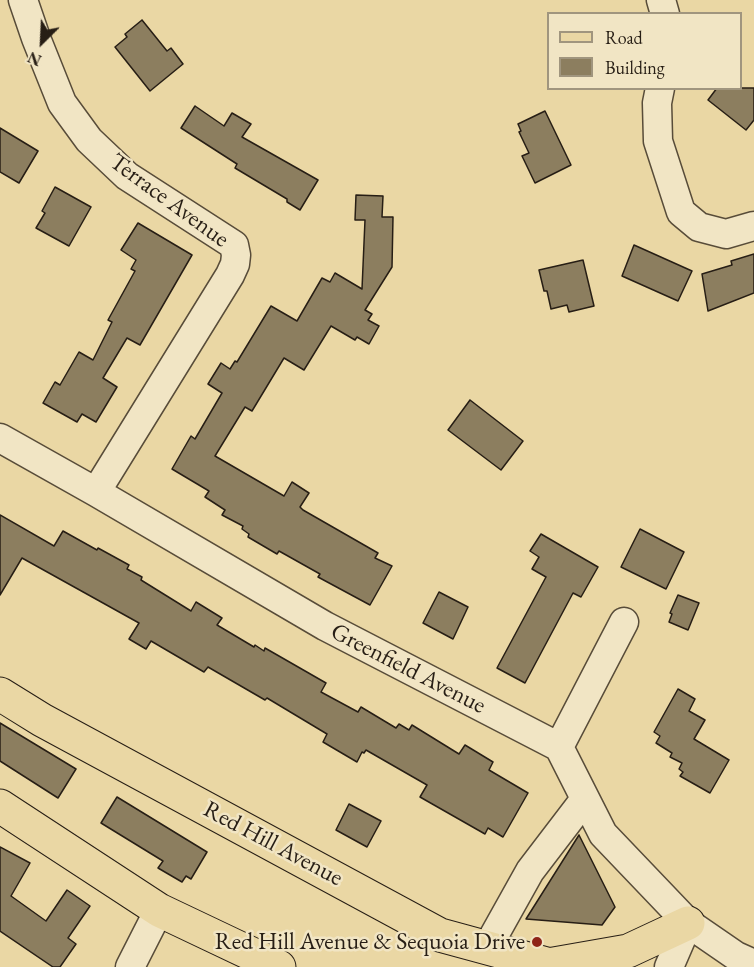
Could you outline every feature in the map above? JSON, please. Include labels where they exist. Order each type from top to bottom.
[{"type":"main road","name":"Red Hill Avenue","points":[[0,694],[42,720],[440,935],[553,966]]},
{"type":"main road","points":[[0,806],[159,910],[279,967]]},
{"type":"main road","points":[[553,966],[628,951],[688,923]]},
{"type":"street","name":"Terrace Avenue","points":[[23,0],[62,103],[89,140],[127,176],[234,245],[236,255],[231,275],[96,492]]},
{"type":"street","points":[[660,90],[657,103],[658,141],[681,212],[699,227],[726,234],[754,226]]},
{"type":"street","name":"Greenfield Avenue","points":[[0,438],[325,626],[559,747]]},
{"type":"street","points":[[624,622],[559,747],[603,834],[688,923],[736,956],[754,964]]},
{"type":"street","points":[[487,948],[530,871],[585,799]]},
{"type":"street","points":[[130,967],[159,910]]},
{"type":"street","points":[[669,967],[688,923]]},
{"type":"building","points":[[142,20],[167,51],[171,48],[183,64],[150,91],[115,47],[127,37],[125,34]]},
{"type":"building","points":[[754,88],[754,120],[746,130],[708,100],[716,90]]},
{"type":"building","points":[[195,106],[224,126],[232,113],[251,124],[242,137],[318,180],[300,210],[287,202],[287,199],[235,168],[237,164],[181,128]]},
{"type":"building","points":[[545,111],[571,165],[535,183],[522,156],[529,153],[519,132],[521,131],[518,124]]},
{"type":"building","points":[[0,128],[38,151],[19,183],[0,172]]},
{"type":"building","points":[[55,187],[91,207],[69,246],[36,228],[45,213],[42,211]]},
{"type":"building","points":[[356,195],[383,196],[382,217],[393,217],[392,267],[365,310],[372,314],[368,320],[379,326],[369,344],[357,337],[355,340],[331,326],[304,370],[284,358],[252,411],[245,407],[215,456],[284,496],[292,482],[309,493],[300,507],[303,510],[378,553],[375,558],[392,566],[370,605],[318,577],[320,574],[279,551],[277,554],[248,537],[249,534],[242,529],[243,526],[222,515],[225,510],[205,497],[209,491],[172,469],[191,436],[195,439],[222,393],[208,384],[221,363],[230,369],[235,361],[237,362],[271,306],[297,321],[322,278],[330,282],[335,273],[362,289],[365,220],[355,220]]},
{"type":"building","points":[[138,223],[192,255],[140,345],[127,338],[103,378],[117,387],[96,422],[82,414],[77,422],[43,403],[55,382],[60,385],[79,352],[93,360],[112,322],[108,320],[135,271],[131,269],[136,260],[121,250]]},
{"type":"building","points":[[634,245],[692,271],[678,301],[622,276]]},
{"type":"building","points":[[754,254],[754,293],[708,311],[702,274],[732,265],[731,261]]},
{"type":"building","points":[[583,260],[594,306],[569,312],[567,305],[551,309],[539,270]]},
{"type":"building","points":[[470,400],[523,441],[501,470],[448,430]]},
{"type":"building","points":[[0,515],[54,546],[63,531],[129,565],[127,569],[142,577],[141,580],[191,611],[196,602],[222,618],[217,625],[254,647],[255,645],[264,651],[265,648],[326,683],[321,692],[358,712],[361,707],[396,728],[399,724],[409,730],[412,725],[459,754],[465,745],[493,762],[489,770],[528,793],[503,837],[488,828],[485,834],[420,797],[427,785],[366,750],[362,752],[357,762],[323,742],[327,734],[267,698],[265,700],[208,667],[204,672],[151,641],[146,649],[129,639],[139,623],[22,558],[0,595]]},
{"type":"building","points":[[640,529],[684,552],[666,589],[621,567]]},
{"type":"building","points":[[541,534],[598,567],[581,597],[573,593],[525,683],[497,668],[546,577],[532,569],[539,557],[530,551]]},
{"type":"building","points":[[439,592],[468,607],[453,639],[423,623]]},
{"type":"building","points":[[678,595],[699,603],[688,630],[669,622],[672,614],[670,613]]},
{"type":"building","points":[[678,689],[695,699],[689,711],[705,720],[694,739],[729,760],[710,793],[680,776],[683,772],[679,769],[682,763],[670,757],[672,753],[656,743],[660,736],[654,732]]},
{"type":"building","points":[[0,723],[76,769],[58,798],[0,761]]},
{"type":"building","points":[[117,797],[207,852],[191,879],[186,876],[182,882],[158,868],[163,861],[101,823]]},
{"type":"building","points":[[349,804],[381,821],[367,847],[336,830]]},
{"type":"building","points":[[579,835],[615,907],[602,925],[526,919]]},
{"type":"building","points":[[0,847],[30,863],[11,896],[46,921],[67,890],[90,906],[68,938],[76,944],[60,967],[53,967],[0,931]]},
{"type":"place","name":"Red Hill Avenue & Sequoia Drive","points":[[537,942]]}]
